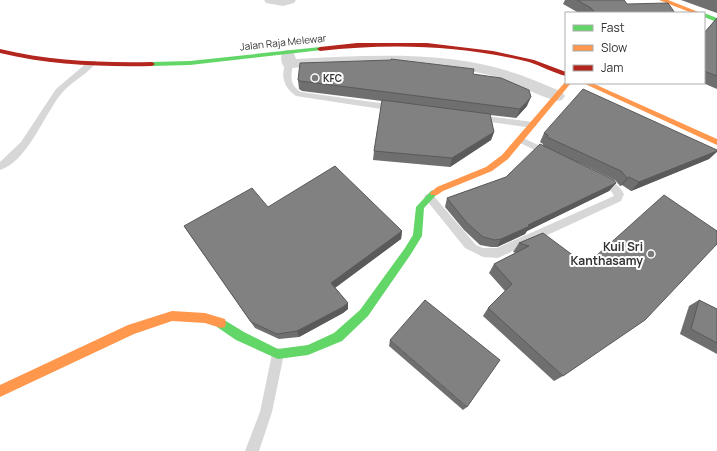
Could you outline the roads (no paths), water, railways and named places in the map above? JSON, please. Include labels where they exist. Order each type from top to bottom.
[{"type":"main road","points":[[662,0],[695,12]]},
{"type":"main road","points":[[705,15],[717,20]]},
{"type":"main road","name":"Jalan Raja Melewar","points":[[0,51],[22,57],[92,63],[190,62],[288,59],[357,45],[427,45],[532,61],[565,74]]},
{"type":"main road","points":[[0,391],[132,329],[172,316],[205,318],[222,323],[240,336],[278,354],[308,350],[338,337],[364,313],[417,236],[420,207],[429,197],[440,189],[489,169],[505,157],[567,84]]},
{"type":"main road","points":[[588,84],[717,142]]},
{"type":"street","points":[[270,0],[283,2],[290,0]]},
{"type":"street","points":[[288,59],[379,60],[454,65],[484,69],[520,79],[557,96]]},
{"type":"lane","points":[[288,59],[287,81],[291,89],[299,94],[402,109]]},
{"type":"lane","points":[[0,167],[8,162],[21,149],[35,130],[55,95],[92,63]]},
{"type":"lane","points":[[472,117],[533,125]]},
{"type":"lane","points":[[521,140],[556,157]]},
{"type":"lane","points":[[429,197],[476,250],[486,254],[498,253],[618,198],[619,194],[611,184],[590,174]]},
{"type":"lane","points":[[252,451],[266,412],[278,354]]},
{"type":"place","name":"KFC","points":[[315,78]]},
{"type":"place","name":"Kuil Sri Kanthasamy","points":[[651,254]]}]
